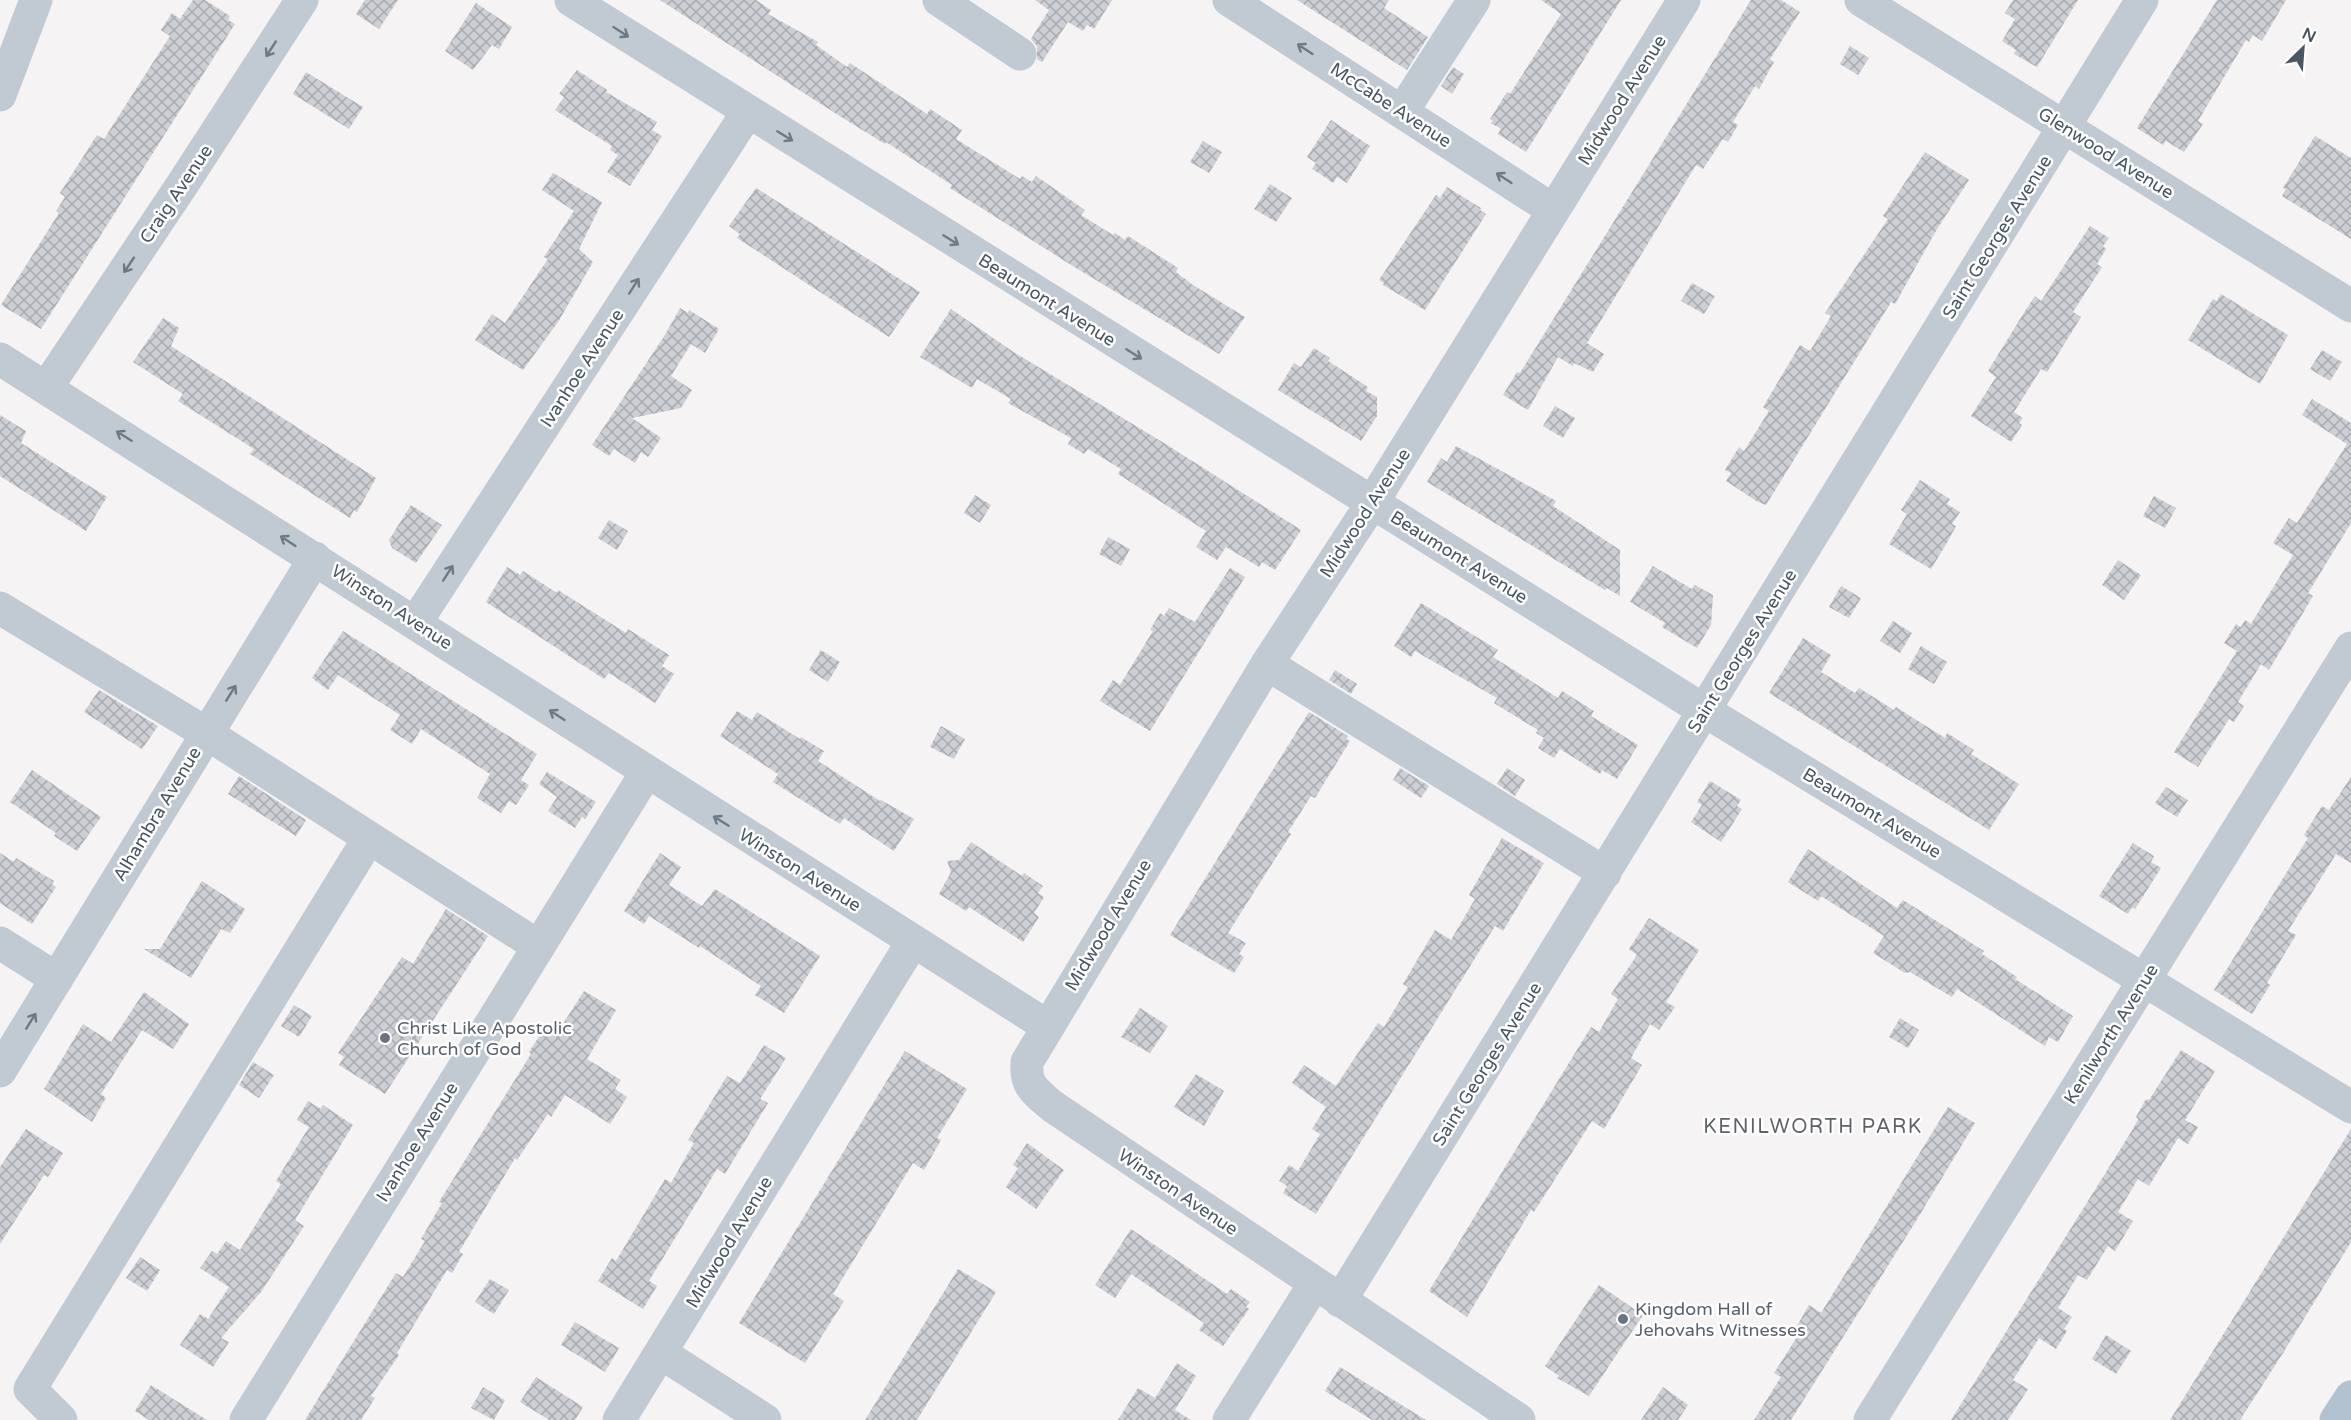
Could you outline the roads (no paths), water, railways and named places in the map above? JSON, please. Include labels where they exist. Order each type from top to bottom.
[{"type":"main road","points":[[2337,1420],[2351,1397]]},
{"type":"street","points":[[3,77],[36,0]]},
{"type":"street","name":"Craig Avenue","points":[[47,387],[182,186],[302,0]]},
{"type":"street","name":"Beaumont Avenue","points":[[572,0],[747,112],[1705,711],[2351,1107]]},
{"type":"street","points":[[939,0],[1020,54]]},
{"type":"street","name":"McCabe Avenue","points":[[1229,0],[1553,210]]},
{"type":"street","points":[[1402,112],[1474,0]]},
{"type":"street","name":"Midwood Avenue","points":[[1047,1026],[1267,664],[1372,503],[1684,0]]},
{"type":"street","name":"Glenwood Avenue","points":[[1861,0],[2351,306]]},
{"type":"street","name":"Saint Georges Avenue","points":[[1229,1420],[1327,1292],[1605,873],[2142,0]]},
{"type":"street","name":"Ivanhoe Avenue","points":[[416,622],[747,112]]},
{"type":"street","name":"Winston Avenue","points":[[0,359],[416,622],[646,773],[1047,1026],[1027,1062],[1026,1078],[1035,1092],[1052,1106],[1519,1420]]},
{"type":"street","name":"Alhambra Avenue","points":[[0,1071],[315,558]]},
{"type":"street","points":[[0,608],[206,733],[538,946]]},
{"type":"street","name":"Kenilworth Avenue","points":[[1870,1420],[2351,648]]},
{"type":"street","points":[[1267,664],[1605,873]]},
{"type":"street","name":"Ivanhoe Avenue","points":[[246,1420],[646,773]]},
{"type":"street","points":[[61,1420],[30,1389],[369,838]]},
{"type":"street","name":"Midwood Avenue","points":[[619,1420],[913,941]]},
{"type":"street","points":[[0,943],[57,979]]},
{"type":"street","points":[[661,1353],[765,1420]]},
{"type":"place","name":"Christ Like Apostolic Church of God","points":[[385,1038]]},
{"type":"place","name":"Kingdom Hall of Jehovahs Witnesses","points":[[1623,1319]]},
{"type":"district","name":"KENILWORTH PARK","points":[[1813,1127]]}]
